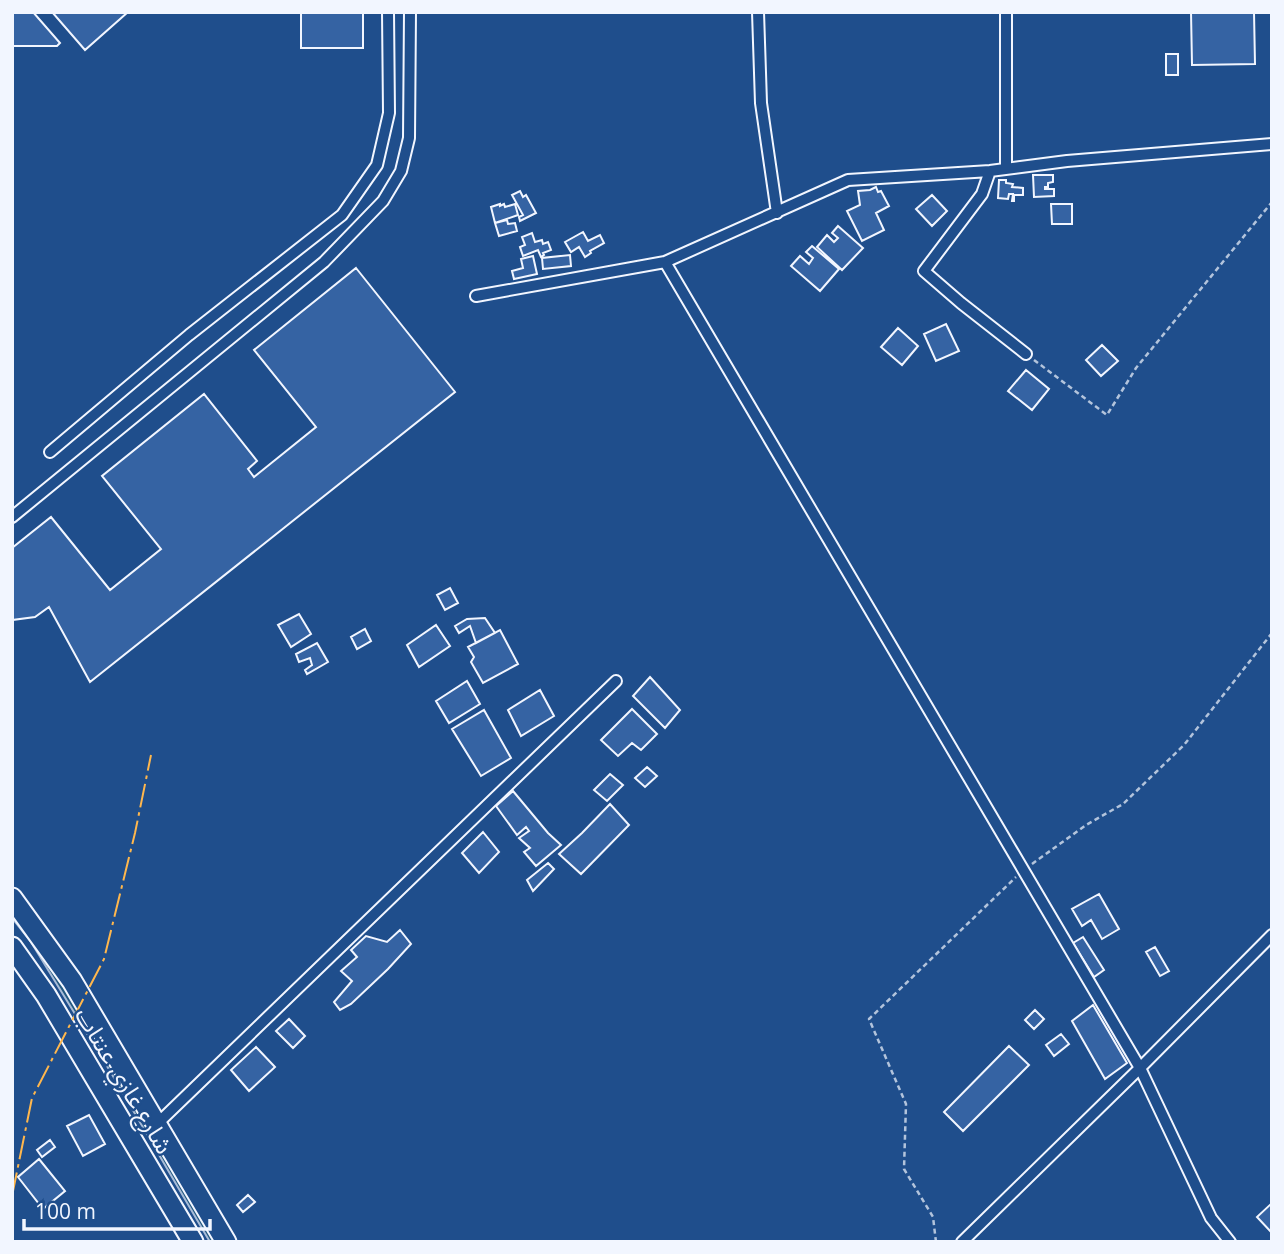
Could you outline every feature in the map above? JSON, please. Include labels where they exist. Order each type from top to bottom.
[{"type":"highway","points":[[12,898],[72,981],[226,1242]]},
{"type":"highway","name":"شارع غازي عنتاب","points":[[12,947],[46,995],[193,1242]]},
{"type":"street","points":[[50,452],[189,335],[342,215],[377,165],[388,113],[388,12]]},
{"type":"street","points":[[12,517],[324,262],[383,201],[401,171],[408,138],[410,12]]},
{"type":"street","points":[[758,12],[761,103],[777,213]]},
{"type":"street","points":[[1006,12],[1006,168]]},
{"type":"street","points":[[388,74],[409,72]]},
{"type":"street","points":[[476,296],[665,262],[848,180],[990,171],[1067,161],[1272,144]]},
{"type":"street","points":[[990,171],[982,194],[924,271],[1026,354]]},
{"type":"street","points":[[665,262],[1140,1068],[1211,1218],[1230,1242]]},
{"type":"street","points":[[157,1124],[616,681]]},
{"type":"street","points":[[962,1242],[1272,934]]},
{"type":"path","points":[[1026,354],[1107,415],[1136,368],[1272,202]]},
{"type":"path","points":[[936,1242],[933,1216],[904,1169],[906,1104],[869,1020],[1024,870],[1086,825],[1124,804],[1184,745],[1272,633]]},
{"type":"shaded area","points":[[12,908],[39,944],[219,1242],[210,1242],[110,1071],[31,942],[12,918]]},
{"type":"building","points":[[12,12],[33,12],[60,43],[57,46],[12,46]]},
{"type":"building","points":[[52,12],[128,12],[85,50]]},
{"type":"building","points":[[301,12],[363,12],[363,48],[301,48]]},
{"type":"building","points":[[1191,12],[1254,12],[1255,64],[1192,65]]},
{"type":"building","points":[[1166,54],[1178,54],[1178,75],[1166,75]]},
{"type":"building","points":[[1033,175],[1053,175],[1053,182],[1048,183],[1045,189],[1054,189],[1054,196],[1034,197]]},
{"type":"building","points":[[999,180],[1006,180],[1006,183],[1013,184],[1012,187],[1023,188],[1023,195],[1014,195],[1014,201],[1013,194],[1009,194],[1008,199],[998,198]]},
{"type":"building","points":[[876,187],[889,206],[876,213],[884,230],[862,241],[847,211],[860,205],[858,191]]},
{"type":"building","points":[[520,191],[523,197],[526,195],[536,213],[520,221],[519,217],[523,215],[512,195]]},
{"type":"building","points":[[932,195],[947,211],[932,226],[916,209]]},
{"type":"building","points":[[500,204],[505,207],[515,204],[518,215],[495,223],[491,207]]},
{"type":"building","points":[[1051,204],[1072,204],[1072,224],[1052,224]]},
{"type":"building","points":[[507,220],[508,224],[515,223],[517,231],[499,236],[495,223]]},
{"type":"building","points":[[838,226],[863,248],[842,270],[817,247],[827,235],[834,242],[838,238],[832,233]]},
{"type":"building","points":[[583,232],[588,241],[600,235],[604,243],[585,257],[579,247],[571,252],[565,242]]},
{"type":"building","points":[[532,233],[535,242],[548,242],[551,250],[543,253],[541,257],[538,250],[523,256],[520,247],[525,245],[522,237]]},
{"type":"building","points":[[812,246],[839,269],[820,291],[791,266],[800,256],[809,264],[813,258],[806,252]]},
{"type":"building","points":[[570,255],[571,266],[543,269],[542,258]]},
{"type":"building","points":[[533,256],[537,274],[514,279],[512,271],[523,268],[521,259]]},
{"type":"building","points":[[356,268],[455,392],[90,682],[49,607],[35,617],[12,620],[12,548],[51,517],[110,590],[161,549],[102,476],[204,394],[257,461],[248,469],[254,477],[316,427],[254,350]]},
{"type":"building","points":[[946,324],[959,351],[936,361],[924,334]]},
{"type":"building","points":[[898,328],[918,346],[902,365],[881,347]]},
{"type":"building","points":[[1102,345],[1118,361],[1101,376],[1086,360]]},
{"type":"building","points":[[1026,370],[1049,389],[1032,410],[1008,391]]},
{"type":"building","points":[[450,588],[458,603],[445,610],[437,595]]},
{"type":"building","points":[[299,614],[311,634],[291,647],[278,625]]},
{"type":"building","points":[[485,618],[495,633],[476,643],[470,626],[459,633],[455,626],[467,619]]},
{"type":"building","points":[[436,625],[450,646],[419,667],[407,645]]},
{"type":"building","points":[[365,629],[371,641],[357,649],[351,637]]},
{"type":"building","points":[[500,630],[518,664],[483,683],[471,662],[474,657],[468,647]]},
{"type":"building","points":[[317,643],[328,662],[307,674],[305,670],[312,665],[310,658],[299,662],[296,654]]},
{"type":"building","points":[[650,677],[680,710],[665,728],[633,696]]},
{"type":"building","points":[[467,681],[480,704],[449,723],[436,701]]},
{"type":"building","points":[[540,690],[554,716],[521,736],[508,710]]},
{"type":"building","points":[[632,709],[657,734],[641,750],[632,743],[618,756],[601,740]]},
{"type":"building","points":[[484,710],[511,758],[481,776],[452,729]]},
{"type":"building","points":[[647,767],[657,776],[645,787],[635,778]]},
{"type":"building","points":[[610,774],[623,785],[607,801],[594,790]]},
{"type":"building","points":[[513,791],[561,845],[536,866],[524,852],[530,848],[519,838],[529,831],[526,827],[517,835],[496,806]]},
{"type":"building","points":[[610,804],[629,825],[581,874],[559,854]]},
{"type":"building","points":[[483,832],[499,852],[479,873],[462,853]]},
{"type":"building","points":[[548,863],[554,869],[533,891],[527,880]]},
{"type":"building","points":[[1099,894],[1119,929],[1102,939],[1091,920],[1082,926],[1072,909]]},
{"type":"building","points":[[400,930],[411,944],[351,1004],[340,1010],[334,1002],[352,981],[341,971],[357,957],[351,950],[366,936],[387,942]]},
{"type":"building","points":[[1083,937],[1104,970],[1094,977],[1073,943]]},
{"type":"building","points":[[1155,947],[1169,971],[1160,976],[1146,952]]},
{"type":"building","points":[[1093,1005],[1127,1063],[1105,1079],[1072,1021]]},
{"type":"building","points":[[1035,1010],[1044,1019],[1034,1029],[1025,1020]]},
{"type":"building","points":[[289,1019],[305,1036],[293,1048],[276,1031]]},
{"type":"building","points":[[1061,1034],[1069,1044],[1054,1056],[1046,1045]]},
{"type":"building","points":[[1009,1046],[1029,1065],[963,1131],[944,1112]]},
{"type":"building","points":[[256,1047],[275,1067],[249,1091],[231,1070]]},
{"type":"building","points":[[89,1115],[105,1144],[83,1156],[67,1126]]},
{"type":"building","points":[[50,1140],[55,1147],[42,1157],[37,1150]]},
{"type":"building","points":[[39,1159],[65,1191],[43,1209],[18,1177]]},
{"type":"building","points":[[248,1195],[255,1202],[243,1212],[237,1205]]},
{"type":"building","points":[[1272,1203],[1272,1233],[1257,1217]]},
{"type":"power","points":[[12,1196],[32,1098],[104,959],[151,755]]}]
